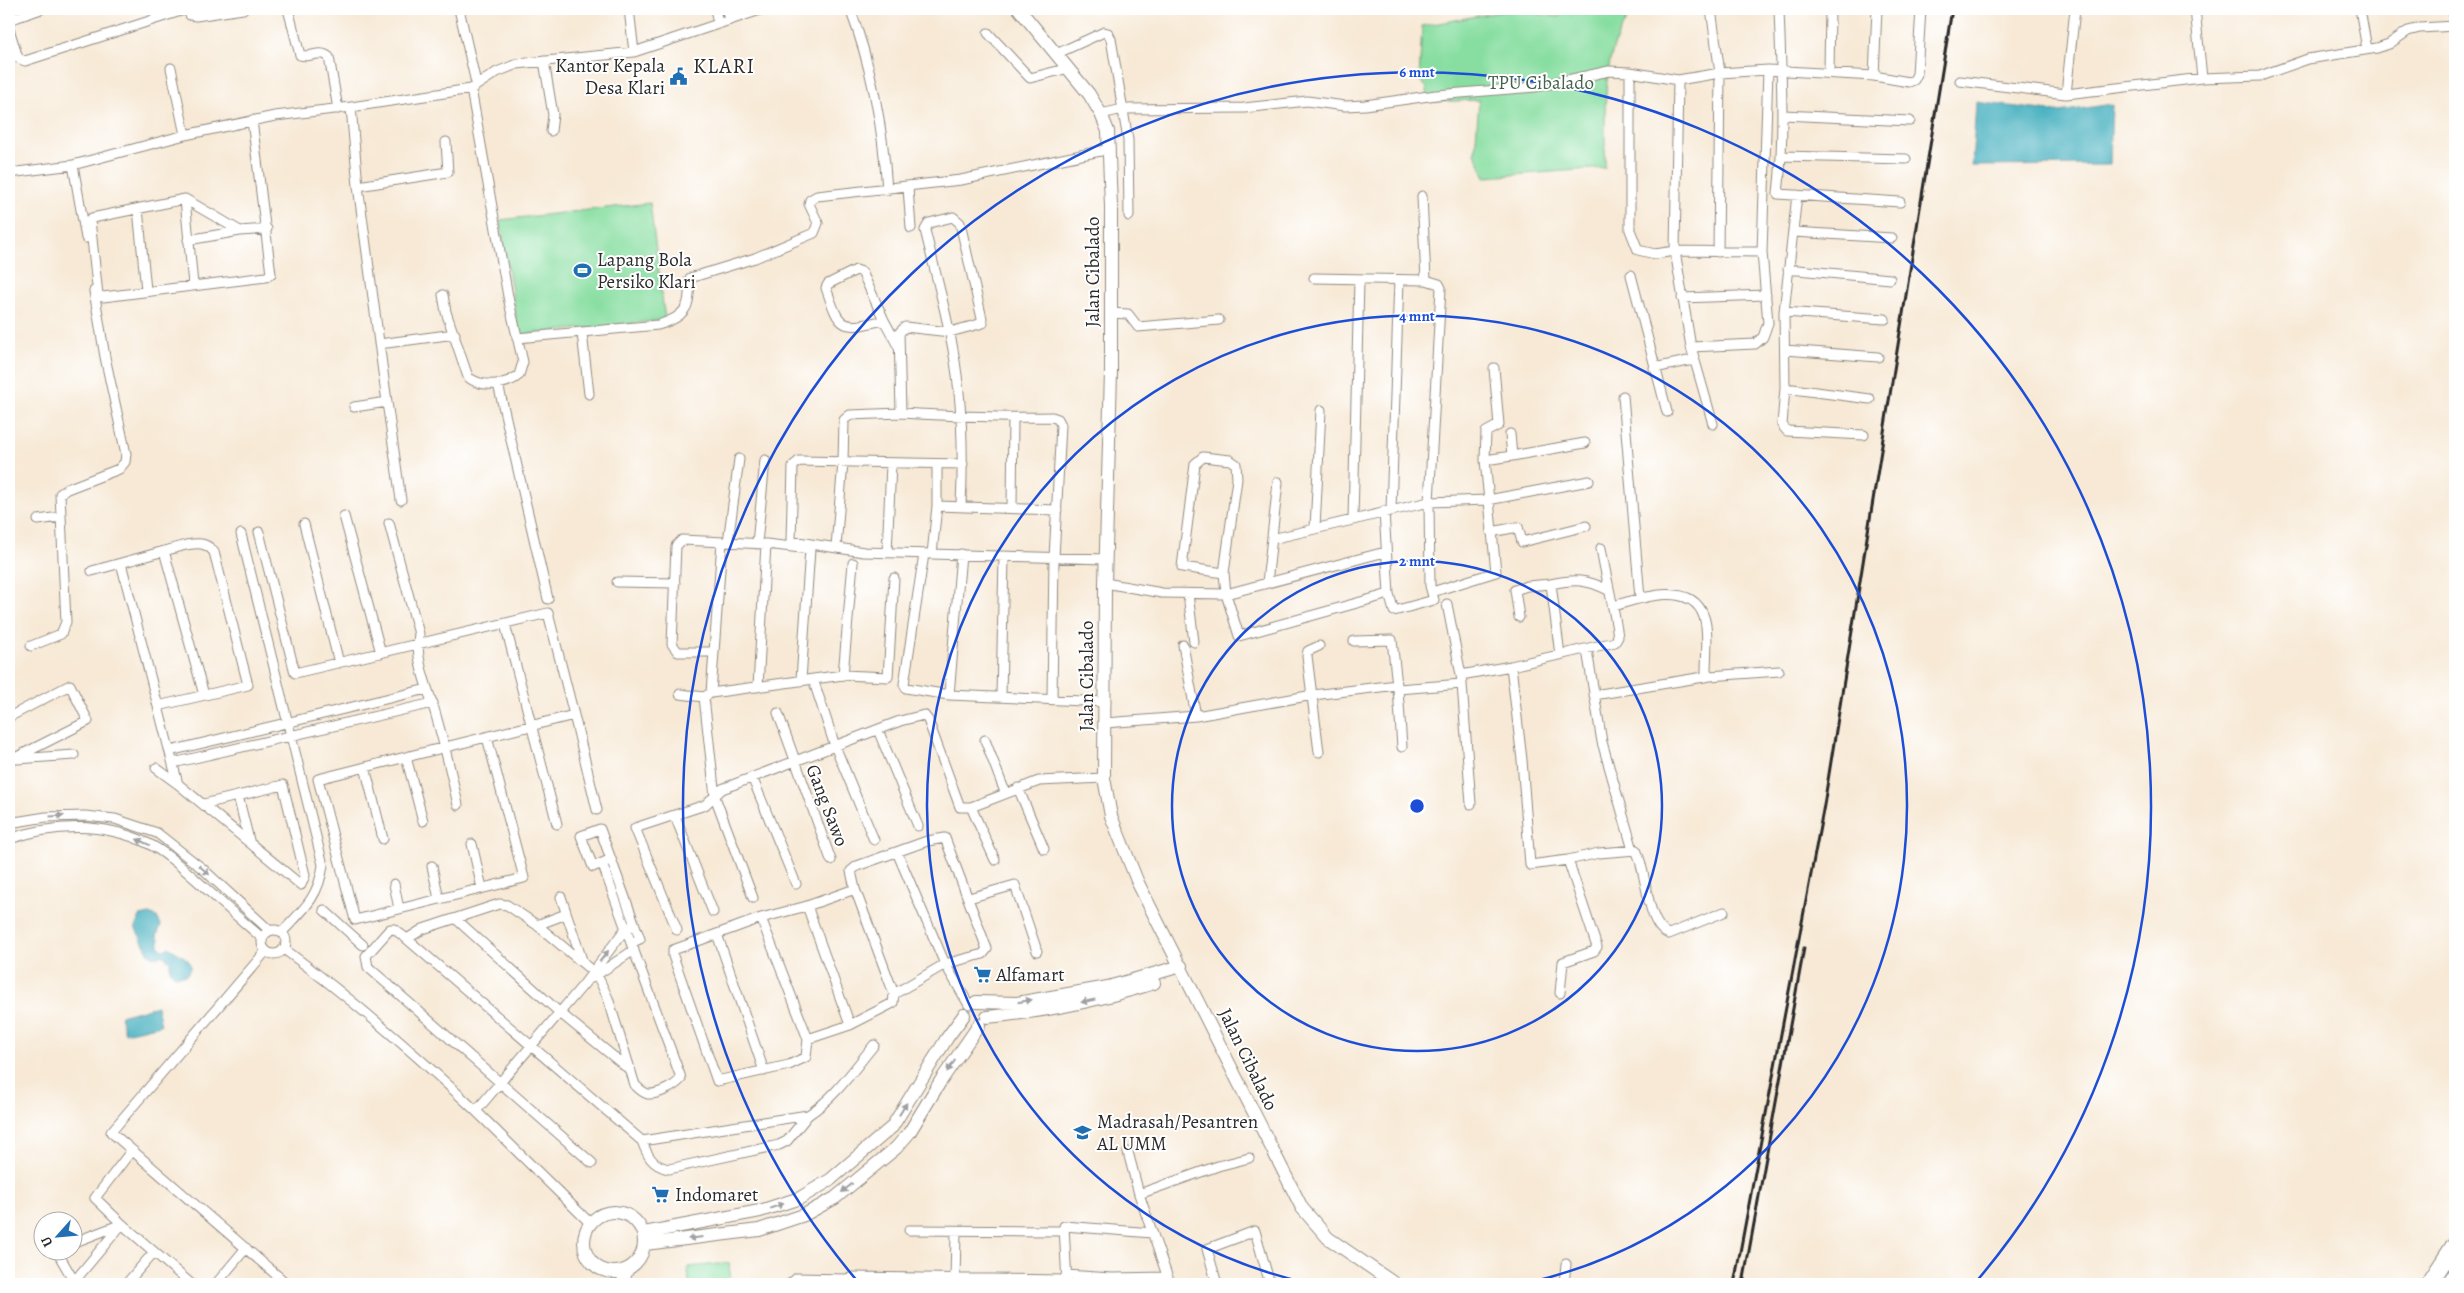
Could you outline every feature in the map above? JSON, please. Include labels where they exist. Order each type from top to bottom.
[{"type":"highway","points":[[2429,1284],[2455,1244]]},
{"type":"highway","points":[[2449,1284],[2455,1276]]},
{"type":"street","points":[[9,20],[41,9]]},
{"type":"street","points":[[9,29],[13,59],[26,61],[187,9],[190,15],[196,16],[244,9]]},
{"type":"street","points":[[288,9],[300,55],[305,57],[320,53],[329,57],[338,109]]},
{"type":"street","points":[[443,295],[446,312],[468,377],[478,384],[498,384],[515,378],[521,372],[523,362],[517,338],[459,9]]},
{"type":"street","points":[[629,9],[634,52]]},
{"type":"street","points":[[715,9],[718,23]]},
{"type":"street","points":[[726,9],[729,19]]},
{"type":"street","points":[[9,173],[73,165],[185,135],[252,120],[351,107],[473,86],[497,72],[517,64],[634,52],[663,44],[729,19],[764,9]]},
{"type":"street","points":[[850,9],[863,44],[874,86],[886,190]]},
{"type":"street","name":"Jalan Cibalado","points":[[1019,9],[1063,50],[1069,68],[1090,94],[1112,112],[1108,131],[1117,312],[1105,583],[1107,723],[1104,778],[1111,816],[1125,856],[1302,1208],[1328,1238],[1395,1284]]},
{"type":"street","points":[[1711,9],[1720,73],[1718,252]]},
{"type":"street","points":[[1778,9],[1783,115],[1782,156],[1778,194]]},
{"type":"street","points":[[1829,73],[1830,9]]},
{"type":"street","points":[[1874,76],[1877,9]]},
{"type":"street","points":[[1112,112],[1216,110],[1307,100],[1345,106],[1365,106],[1436,95],[1535,87],[1609,71],[1630,72],[1678,80],[1720,73],[1781,70],[1874,76],[1909,82],[1914,80],[1916,74],[1921,9]]},
{"type":"street","points":[[2066,94],[2075,9]]},
{"type":"street","points":[[2195,9],[2202,78]]},
{"type":"street","points":[[2360,9],[2367,49]]},
{"type":"street","points":[[2453,9],[2455,21]]},
{"type":"street","points":[[1960,81],[2066,94],[2202,78],[2260,76],[2308,59],[2388,44],[2408,32],[2420,28],[2455,26]]},
{"type":"street","points":[[988,32],[1030,78],[1069,68]]},
{"type":"street","points":[[1063,50],[1104,32],[1108,33],[1113,45],[1112,112],[1128,140],[1129,216]]},
{"type":"street","points":[[544,60],[553,112],[551,131]]},
{"type":"street","points":[[171,68],[185,135]]},
{"type":"street","points":[[1691,347],[1758,342],[1763,337],[1768,323],[1762,252],[1768,70]]},
{"type":"street","points":[[1630,72],[1630,230],[1634,245],[1643,253],[1655,254],[1674,251],[1762,252]]},
{"type":"street","points":[[1678,80],[1674,251],[1693,360],[1713,424]]},
{"type":"street","points":[[351,107],[358,186],[401,500]]},
{"type":"street","points":[[1783,115],[1910,121]]},
{"type":"street","points":[[96,296],[103,297],[146,290],[268,276],[272,271],[252,120]]},
{"type":"street","points":[[358,186],[448,172],[446,142]]},
{"type":"street","points":[[517,338],[658,326],[672,321],[683,313],[689,304],[690,278],[755,258],[814,233],[818,223],[809,204],[813,198],[835,192],[908,188],[961,180],[1110,149]]},
{"type":"street","points":[[1782,156],[1906,159]]},
{"type":"street","points":[[31,646],[62,634],[66,622],[59,499],[63,491],[119,469],[125,462],[126,454],[105,358],[73,165]]},
{"type":"street","points":[[908,188],[912,228]]},
{"type":"street","points":[[1765,197],[1778,194],[1900,202]]},
{"type":"street","points":[[1797,195],[1784,312],[1785,388],[1782,424],[1787,431],[1864,435]]},
{"type":"street","points":[[1422,196],[1426,280]]},
{"type":"street","points":[[96,296],[90,220],[92,218],[185,199],[240,231]]},
{"type":"street","points":[[185,199],[193,285]]},
{"type":"street","points":[[138,209],[146,290]]},
{"type":"street","points":[[901,413],[899,333],[905,327],[950,332],[978,325],[983,319],[960,223],[953,217],[928,223],[925,230],[950,332],[961,416],[963,464],[961,505]]},
{"type":"street","points":[[188,240],[240,231],[267,229]]},
{"type":"street","points":[[1794,232],[1892,238]]},
{"type":"street","points":[[1788,269],[1890,279]]},
{"type":"street","points":[[884,320],[852,326],[842,324],[837,318],[826,288],[828,284],[860,270],[866,278],[884,320],[900,348]]},
{"type":"street","points":[[1631,275],[1654,368],[1668,412]]},
{"type":"street","points":[[1314,278],[1426,280],[1439,284],[1441,288],[1428,502],[1432,592],[1434,600],[1394,611],[1389,594],[1386,552],[1399,280]]},
{"type":"street","points":[[1353,519],[1359,280]]},
{"type":"street","points":[[1682,298],[1766,295]]},
{"type":"street","points":[[1117,312],[1132,317],[1138,327],[1219,320]]},
{"type":"street","points":[[1784,312],[1885,319]]},
{"type":"street","points":[[582,333],[589,394]]},
{"type":"street","points":[[379,344],[455,334]]},
{"type":"street","points":[[1785,350],[1878,357]]},
{"type":"street","points":[[1654,368],[1693,360]]},
{"type":"street","points":[[1432,592],[1496,572],[1484,460],[1486,432],[1499,425],[1494,368]]},
{"type":"street","points":[[498,384],[548,599]]},
{"type":"street","points":[[1785,388],[1870,399]]},
{"type":"street","points":[[1623,396],[1640,598]]},
{"type":"street","points":[[354,407],[387,402]]},
{"type":"street","points":[[1315,528],[1321,410]]},
{"type":"street","points":[[836,547],[843,462],[844,420],[847,417],[901,413],[1013,418],[1052,417],[1058,419],[1061,425],[1054,558],[1052,699]]},
{"type":"street","points":[[1012,507],[1013,418]]},
{"type":"street","points":[[1510,434],[1512,456]]},
{"type":"street","points":[[1484,460],[1584,442]]},
{"type":"street","points":[[1224,573],[1182,567],[1195,464],[1203,457],[1230,460],[1236,464],[1236,479],[1224,573],[1226,594],[1239,636],[1389,594]]},
{"type":"street","points":[[739,459],[725,542],[714,652],[707,695],[715,797],[753,898]]},
{"type":"street","points":[[758,687],[765,460]]},
{"type":"street","points":[[963,464],[799,462],[793,466],[791,542],[864,552],[1106,559]]},
{"type":"street","points":[[887,553],[892,464]]},
{"type":"street","points":[[937,465],[937,506],[904,684],[910,690],[949,695],[1106,702]]},
{"type":"street","points":[[1272,539],[1428,502],[1488,500],[1589,481]]},
{"type":"street","points":[[1267,583],[1278,482]]},
{"type":"street","points":[[937,506],[961,505],[1057,510]]},
{"type":"street","points":[[344,516],[380,653]]},
{"type":"street","points":[[38,520],[60,517]]},
{"type":"street","points":[[389,523],[419,634],[417,644],[427,689],[433,703],[458,805]]},
{"type":"street","points":[[304,524],[339,663]]},
{"type":"street","points":[[1491,532],[1518,527],[1522,542],[1586,526]]},
{"type":"street","points":[[259,532],[295,674],[548,613],[597,810]]},
{"type":"street","points":[[241,534],[323,865],[321,882],[314,898],[282,932]]},
{"type":"street","points":[[714,652],[678,652],[672,644],[678,542],[682,540],[725,542],[810,549],[801,680]]},
{"type":"street","points":[[92,570],[200,543],[210,546],[214,552],[248,685],[158,706]]},
{"type":"street","points":[[1107,723],[1196,716],[1313,695],[1461,679],[1587,650],[1617,640],[1614,606],[1608,590],[1601,548]]},
{"type":"street","points":[[164,551],[204,695]]},
{"type":"street","points":[[1105,583],[1188,594],[1226,594],[1386,552]]},
{"type":"street","points":[[949,695],[961,554]]},
{"type":"street","points":[[1001,697],[1004,556]]},
{"type":"street","points":[[121,563],[178,784]]},
{"type":"street","points":[[843,675],[853,563]]},
{"type":"street","points":[[680,694],[707,695],[843,675],[888,677],[894,578]]},
{"type":"street","points":[[1519,617],[1515,590],[1527,586],[1570,580],[1590,581],[1608,590]]},
{"type":"street","points":[[617,582],[675,583]]},
{"type":"street","points":[[1551,584],[1560,655]]},
{"type":"street","points":[[1188,594],[1194,642]]},
{"type":"street","points":[[1614,606],[1640,598],[1667,594],[1690,599],[1699,607],[1705,618],[1706,672],[1710,676]]},
{"type":"street","points":[[1447,604],[1461,679],[1470,804]]},
{"type":"street","points":[[505,624],[557,824]]},
{"type":"street","points":[[1354,641],[1392,640],[1402,747]]},
{"type":"street","points":[[1183,645],[1196,716]]},
{"type":"street","points":[[1318,752],[1313,695],[1307,656],[1308,651],[1319,646]]},
{"type":"street","points":[[1587,650],[1602,742],[1633,850],[1637,852],[1655,919],[1664,932],[1669,934],[1724,912]]},
{"type":"street","points":[[1511,666],[1522,760],[1530,865],[1633,850]]},
{"type":"street","points":[[1594,695],[1710,676],[1779,671]]},
{"type":"street","points":[[813,679],[835,746],[874,840]]},
{"type":"street","points":[[9,717],[70,685],[88,721],[10,760]]},
{"type":"street","points":[[170,751],[427,689]]},
{"type":"street","points":[[173,764],[433,703]]},
{"type":"street","name":"Gang Sawo","points":[[778,713],[794,762],[831,860]]},
{"type":"street","points":[[487,737],[524,878],[355,920],[318,779],[574,715]]},
{"type":"street","points":[[676,930],[635,828],[705,805],[722,789],[900,721],[924,715],[928,720],[960,807],[970,807],[1039,780],[1104,778]]},
{"type":"street","points":[[878,730],[918,826]]},
{"type":"street","points":[[985,740],[1005,792]]},
{"type":"street","points":[[10,760],[74,755]]},
{"type":"street","points":[[406,757],[424,821]]},
{"type":"street","points":[[365,767],[383,839]]},
{"type":"street","points":[[156,768],[204,804],[301,885],[305,875],[283,785],[204,804]]},
{"type":"street","points":[[752,777],[796,884]]},
{"type":"street","points":[[1018,788],[1044,849]]},
{"type":"street","points":[[238,796],[249,841]]},
{"type":"street","points":[[970,807],[995,860]]},
{"type":"street","points":[[9,823],[28,818],[70,815],[115,819],[157,833],[220,885],[269,930],[282,932],[286,938],[284,949],[276,954],[266,951],[262,945],[262,938],[269,930]]},
{"type":"street","points":[[675,816],[713,912]]},
{"type":"street","points":[[9,839],[55,828],[94,828],[113,831],[149,844],[168,856],[262,938]]},
{"type":"street","points":[[808,1040],[850,1025],[893,1003],[894,994],[850,873],[853,869],[898,852],[932,840],[945,838],[987,949],[983,954],[946,964],[894,994]]},
{"type":"street","points":[[472,844],[482,888]]},
{"type":"street","points":[[898,852],[946,964],[970,1007],[971,1025],[1111,996],[1183,970]]},
{"type":"street","points":[[1560,994],[1563,962],[1594,951],[1597,947],[1568,860]]},
{"type":"street","points":[[407,940],[423,929],[499,904],[508,904],[538,925],[595,972],[608,998],[635,1085],[641,1091],[649,1094],[675,1085],[681,1079],[632,946],[607,861],[640,939],[632,946],[595,972]]},
{"type":"street","points":[[432,866],[439,899]]},
{"type":"street","points":[[394,884],[399,909]]},
{"type":"street","points":[[211,893],[220,885]]},
{"type":"street","points":[[969,898],[1015,885],[1037,951]]},
{"type":"street","points":[[761,918],[808,1040],[806,1057],[803,1060],[720,1082],[716,1080],[711,1068],[672,952],[678,947],[761,918],[807,906],[855,889]]},
{"type":"street","points":[[561,897],[583,963]]},
{"type":"street","points":[[807,906],[850,1025]]},
{"type":"street","points":[[324,910],[363,945]]},
{"type":"street","points":[[343,927],[353,913]]},
{"type":"street","points":[[538,925],[566,914]]},
{"type":"street","points":[[456,919],[559,1012],[632,1071]]},
{"type":"street","points":[[476,1111],[498,1082],[595,972],[626,928],[635,925]]},
{"type":"street","points":[[592,1163],[380,980],[367,964],[366,956],[390,929],[394,929],[642,1140],[648,1156],[659,1167],[669,1169],[778,1145],[787,1141],[808,1115]]},
{"type":"street","points":[[717,934],[764,1070]]},
{"type":"street","points":[[284,949],[328,981],[423,1060],[590,1223]]},
{"type":"street","points":[[266,951],[111,1132],[287,1284]]},
{"type":"street","points":[[970,1007],[1017,1003],[1108,987],[1183,970]]},
{"type":"street","points":[[984,1005],[983,1021],[940,1082],[909,1133],[896,1148],[834,1198],[804,1214],[759,1230],[644,1239],[760,1212],[800,1198],[830,1180],[892,1127],[947,1038],[970,1007],[984,1005]]},
{"type":"street","points":[[642,1140],[800,1118],[808,1115],[819,1108],[849,1079],[874,1045]]},
{"type":"street","points":[[132,1150],[95,1198],[189,1284]]},
{"type":"street","points":[[790,1284],[796,1278],[843,1282],[854,1276],[955,1281],[1165,1280],[1128,1152]]},
{"type":"street","points":[[1139,1194],[1178,1179],[1249,1158]]},
{"type":"street","points":[[613,1211],[626,1214],[637,1222],[644,1239],[643,1254],[636,1264],[627,1270],[604,1278],[587,1256],[584,1245],[585,1234],[590,1223],[600,1215],[613,1211]]},
{"type":"street","points":[[82,1239],[122,1224]]},
{"type":"street","points":[[61,1260],[73,1283],[122,1224]]},
{"type":"street","points":[[1066,1280],[1064,1226],[1152,1233]]},
{"type":"street","points":[[909,1230],[1064,1231]]},
{"type":"street","points":[[955,1281],[956,1231]]},
{"type":"street","points":[[1217,1284],[1207,1250],[1255,1231],[1270,1284]]},
{"type":"street","points":[[216,1284],[246,1248]]},
{"type":"street","points":[[126,1284],[154,1252]]},
{"type":"street","points":[[1564,1284],[1566,1264]]},
{"type":"street","points":[[622,1284],[627,1270]]},
{"type":"green space","name":"TPU Cibalado","points":[[1559,9],[1638,9],[1625,22],[1616,40],[1610,60],[1605,106],[1605,168],[1485,177],[1475,153],[1479,100],[1428,102],[1427,88],[1419,80],[1422,26],[1510,10],[1559,17]]},
{"type":"green space","name":"Lapang Bola Persiko Klari","points":[[650,203],[665,320],[519,335],[500,220]]},
{"type":"green space","points":[[729,1263],[731,1284],[689,1284],[688,1267]]},
{"type":"water","points":[[1976,102],[2059,112],[2112,104],[2110,165],[1972,166]]},
{"type":"water","points":[[149,914],[157,917],[161,925],[157,936],[159,947],[164,950],[169,947],[186,958],[191,965],[186,975],[175,976],[170,970],[170,961],[162,955],[154,957],[149,954],[135,927],[140,916]]},
{"type":"water","points":[[157,1006],[161,1025],[125,1033],[120,1016]]},
{"type":"waterway","points":[[1028,9],[1031,13]]},
{"type":"railway","points":[[1734,1284],[1824,805],[1952,9]]},
{"type":"railway","points":[[1743,1284],[1804,948]]},
{"type":"place","name":"Kantor Kepala Desa Klari","points":[[679,76]]},
{"type":"place","name":"Lapang Bola Persiko Klari","points":[[583,270]]},
{"type":"place","name":"Alfamart","points":[[982,974]]},
{"type":"place","name":"Madrasah/Pesantren AL UMM","points":[[1083,1132]]},
{"type":"place","name":"Indomaret","points":[[661,1194]]},
{"type":"district","name":"KLARI","points":[[724,66]]}]
